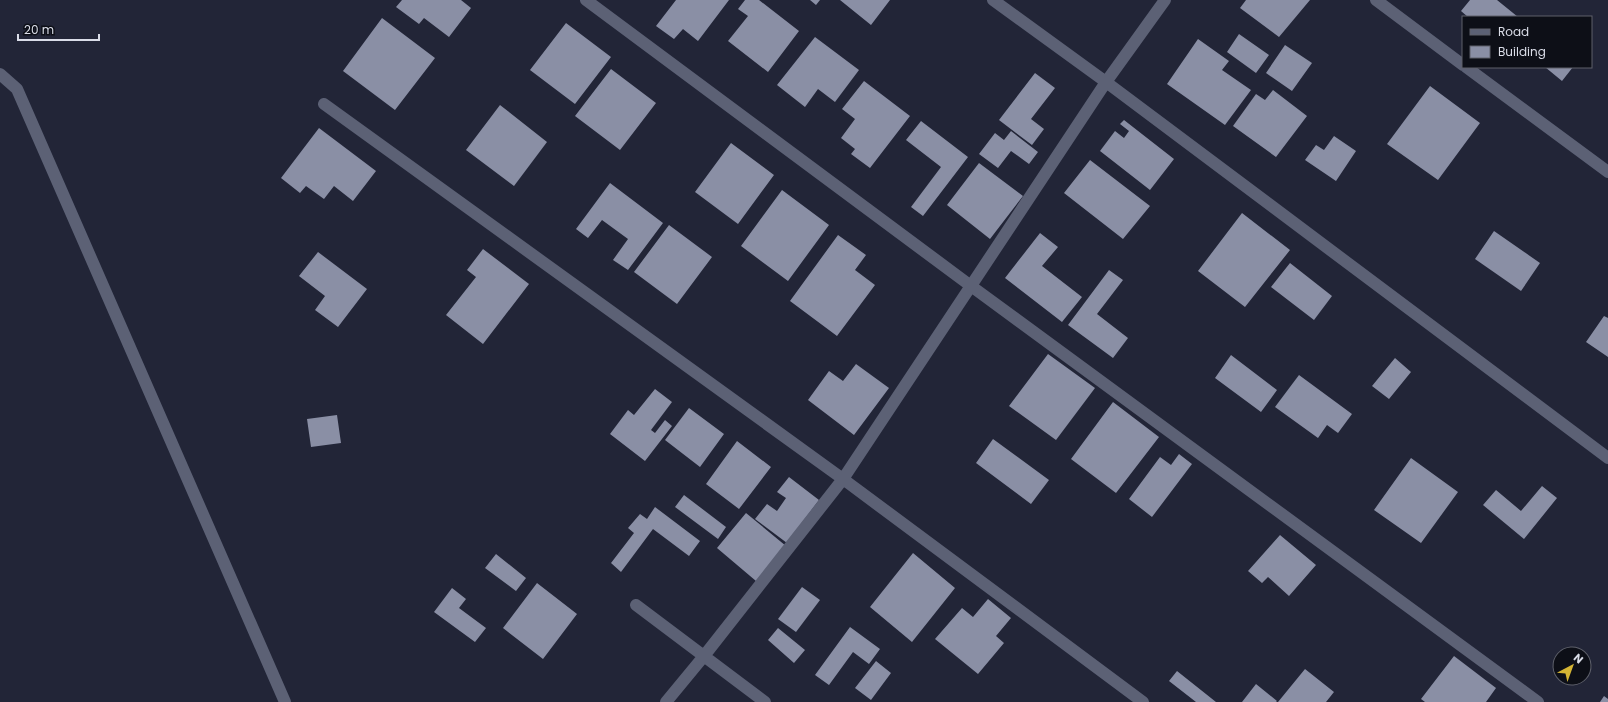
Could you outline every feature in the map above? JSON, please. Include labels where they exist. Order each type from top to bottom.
[{"type":"street","points":[[586,0],[971,286],[1538,702]]},
{"type":"street","points":[[994,0],[1106,82],[1608,458]]},
{"type":"street","points":[[666,702],[704,656],[843,478],[1106,82],[1165,0]]},
{"type":"street","points":[[1376,0],[1462,64]]},
{"type":"street","points":[[1467,68],[1608,172]]},
{"type":"street","points":[[0,74],[17,89],[284,702]]},
{"type":"street","points":[[324,104],[843,478],[1143,702]]},
{"type":"street","points":[[636,604],[765,702]]},
{"type":"building","points":[[402,0],[461,0],[471,8],[449,37],[424,18],[419,24],[396,7]]},
{"type":"building","points":[[676,0],[729,0],[698,41],[683,29],[674,39],[656,26]]},
{"type":"building","points":[[745,0],[759,0],[799,31],[768,72],[728,41],[748,16],[738,9]]},
{"type":"building","points":[[810,0],[820,0],[816,5]]},
{"type":"building","points":[[840,0],[890,0],[871,25]]},
{"type":"building","points":[[1246,0],[1310,0],[1279,37],[1240,8]]},
{"type":"building","points":[[1470,0],[1497,0],[1517,16],[1467,16],[1461,11]]},
{"type":"building","points":[[382,18],[435,58],[395,110],[343,71]]},
{"type":"building","points":[[566,23],[611,57],[575,104],[530,70]]},
{"type":"building","points":[[1239,34],[1269,55],[1256,73],[1227,52]]},
{"type":"building","points":[[815,37],[859,70],[835,102],[818,89],[805,107],[777,85]]},
{"type":"building","points":[[1198,39],[1229,61],[1222,70],[1251,90],[1225,125],[1167,84]]},
{"type":"building","points":[[1285,45],[1312,63],[1292,91],[1266,73]]},
{"type":"building","points":[[1546,68],[1572,68],[1562,81]]},
{"type":"building","points":[[611,69],[656,103],[620,150],[575,116]]},
{"type":"building","points":[[1035,73],[1055,88],[1031,119],[1044,129],[1032,145],[999,120]]},
{"type":"building","points":[[864,81],[910,116],[870,168],[851,154],[855,149],[841,138],[855,119],[842,109]]},
{"type":"building","points":[[1430,86],[1480,123],[1438,180],[1387,144]]},
{"type":"building","points":[[1273,90],[1307,116],[1276,157],[1233,126],[1256,94],[1265,100]]},
{"type":"building","points":[[500,105],[547,142],[514,186],[466,150]]},
{"type":"building","points":[[1124,120],[1174,159],[1150,190],[1100,151],[1115,131],[1124,138],[1129,131],[1120,124]]},
{"type":"building","points":[[921,121],[968,157],[923,216],[911,207],[941,167],[906,140]]},
{"type":"building","points":[[319,128],[376,171],[353,201],[334,186],[324,199],[306,186],[300,193],[281,178]]},
{"type":"building","points":[[1011,131],[1038,152],[1029,164],[1011,151],[998,168],[979,154],[995,133],[1004,140]]},
{"type":"building","points":[[1334,136],[1356,151],[1336,181],[1305,160],[1316,145],[1324,150]]},
{"type":"building","points":[[731,143],[774,175],[738,224],[695,192]]},
{"type":"building","points":[[1090,160],[1150,206],[1123,239],[1064,193]]},
{"type":"building","points":[[979,163],[1023,196],[990,239],[947,205]]},
{"type":"building","points":[[610,183],[663,223],[628,270],[613,260],[628,239],[602,220],[588,238],[576,229]]},
{"type":"building","points":[[782,190],[829,225],[788,281],[741,246]]},
{"type":"building","points":[[1242,213],[1290,250],[1245,307],[1198,271]]},
{"type":"building","points":[[669,225],[712,257],[677,304],[634,272]]},
{"type":"building","points":[[1494,231],[1540,263],[1521,291],[1475,259]]},
{"type":"building","points":[[1040,233],[1058,247],[1042,266],[1082,297],[1062,322],[1005,278]]},
{"type":"building","points":[[838,235],[866,255],[855,270],[875,285],[837,336],[790,301]]},
{"type":"building","points":[[483,249],[529,284],[483,344],[446,315],[476,277],[467,270]]},
{"type":"building","points":[[318,252],[367,289],[338,327],[315,310],[325,296],[299,276]]},
{"type":"building","points":[[1290,263],[1332,296],[1314,320],[1271,287]]},
{"type":"building","points":[[1109,270],[1123,280],[1097,314],[1128,338],[1113,358],[1068,325]]},
{"type":"building","points":[[1604,316],[1608,318],[1608,357],[1586,342]]},
{"type":"building","points":[[1048,354],[1095,388],[1056,440],[1009,406]]},
{"type":"building","points":[[1231,355],[1277,390],[1261,412],[1215,378]]},
{"type":"building","points":[[1395,358],[1411,372],[1389,399],[1372,386]]},
{"type":"building","points":[[856,364],[889,388],[854,435],[808,400],[829,371],[843,381]]},
{"type":"building","points":[[1299,375],[1352,414],[1338,433],[1327,425],[1318,438],[1275,407]]},
{"type":"building","points":[[655,389],[672,402],[651,430],[655,433],[665,420],[672,426],[645,461],[610,434],[628,410],[634,415]]},
{"type":"building","points":[[1113,402],[1159,437],[1116,493],[1071,459]]},
{"type":"building","points":[[689,408],[724,434],[700,467],[665,440]]},
{"type":"building","points":[[337,415],[341,443],[311,447],[307,419]]},
{"type":"building","points":[[993,439],[1049,480],[1031,504],[976,463]]},
{"type":"building","points":[[737,441],[771,467],[739,509],[706,484]]},
{"type":"building","points":[[1179,454],[1192,464],[1152,517],[1129,499],[1160,457],[1171,465]]},
{"type":"building","points":[[1411,458],[1458,492],[1421,543],[1374,510]]},
{"type":"building","points":[[789,477],[819,500],[787,543],[755,519],[767,504],[777,511],[786,498],[777,492]]},
{"type":"building","points":[[1542,486],[1557,498],[1524,539],[1483,505],[1496,490],[1521,511]]},
{"type":"building","points":[[684,495],[726,527],[718,539],[675,507]]},
{"type":"building","points":[[655,507],[700,541],[689,556],[653,529],[621,572],[611,563],[634,533],[628,528],[640,514],[647,519]]},
{"type":"building","points":[[746,513],[786,546],[756,581],[717,548]]},
{"type":"building","points":[[1280,535],[1316,565],[1289,596],[1268,577],[1262,583],[1248,571]]},
{"type":"building","points":[[913,553],[955,588],[912,642],[870,607]]},
{"type":"building","points":[[496,554],[526,578],[516,591],[485,568]]},
{"type":"building","points":[[537,583],[577,614],[543,659],[503,628]]},
{"type":"building","points":[[802,587],[820,600],[796,632],[778,619]]},
{"type":"building","points":[[452,588],[466,599],[459,608],[486,628],[475,642],[434,612]]},
{"type":"building","points":[[988,599],[1011,618],[996,636],[1004,643],[978,674],[935,639],[962,608],[973,617]]},
{"type":"building","points":[[850,627],[880,649],[869,664],[853,652],[829,685],[815,675]]},
{"type":"building","points":[[778,628],[805,650],[794,663],[768,640]]},
{"type":"building","points":[[1454,656],[1496,688],[1486,702],[1425,702],[1421,699]]},
{"type":"building","points":[[876,661],[891,673],[871,700],[855,688]]},
{"type":"building","points":[[1305,669],[1334,692],[1326,702],[1278,702]]},
{"type":"building","points":[[1177,671],[1216,702],[1196,702],[1169,681]]},
{"type":"building","points":[[1256,684],[1277,701],[1242,702]]},
{"type":"building","points":[[1604,696],[1608,699],[1608,702],[1600,702]]}]
